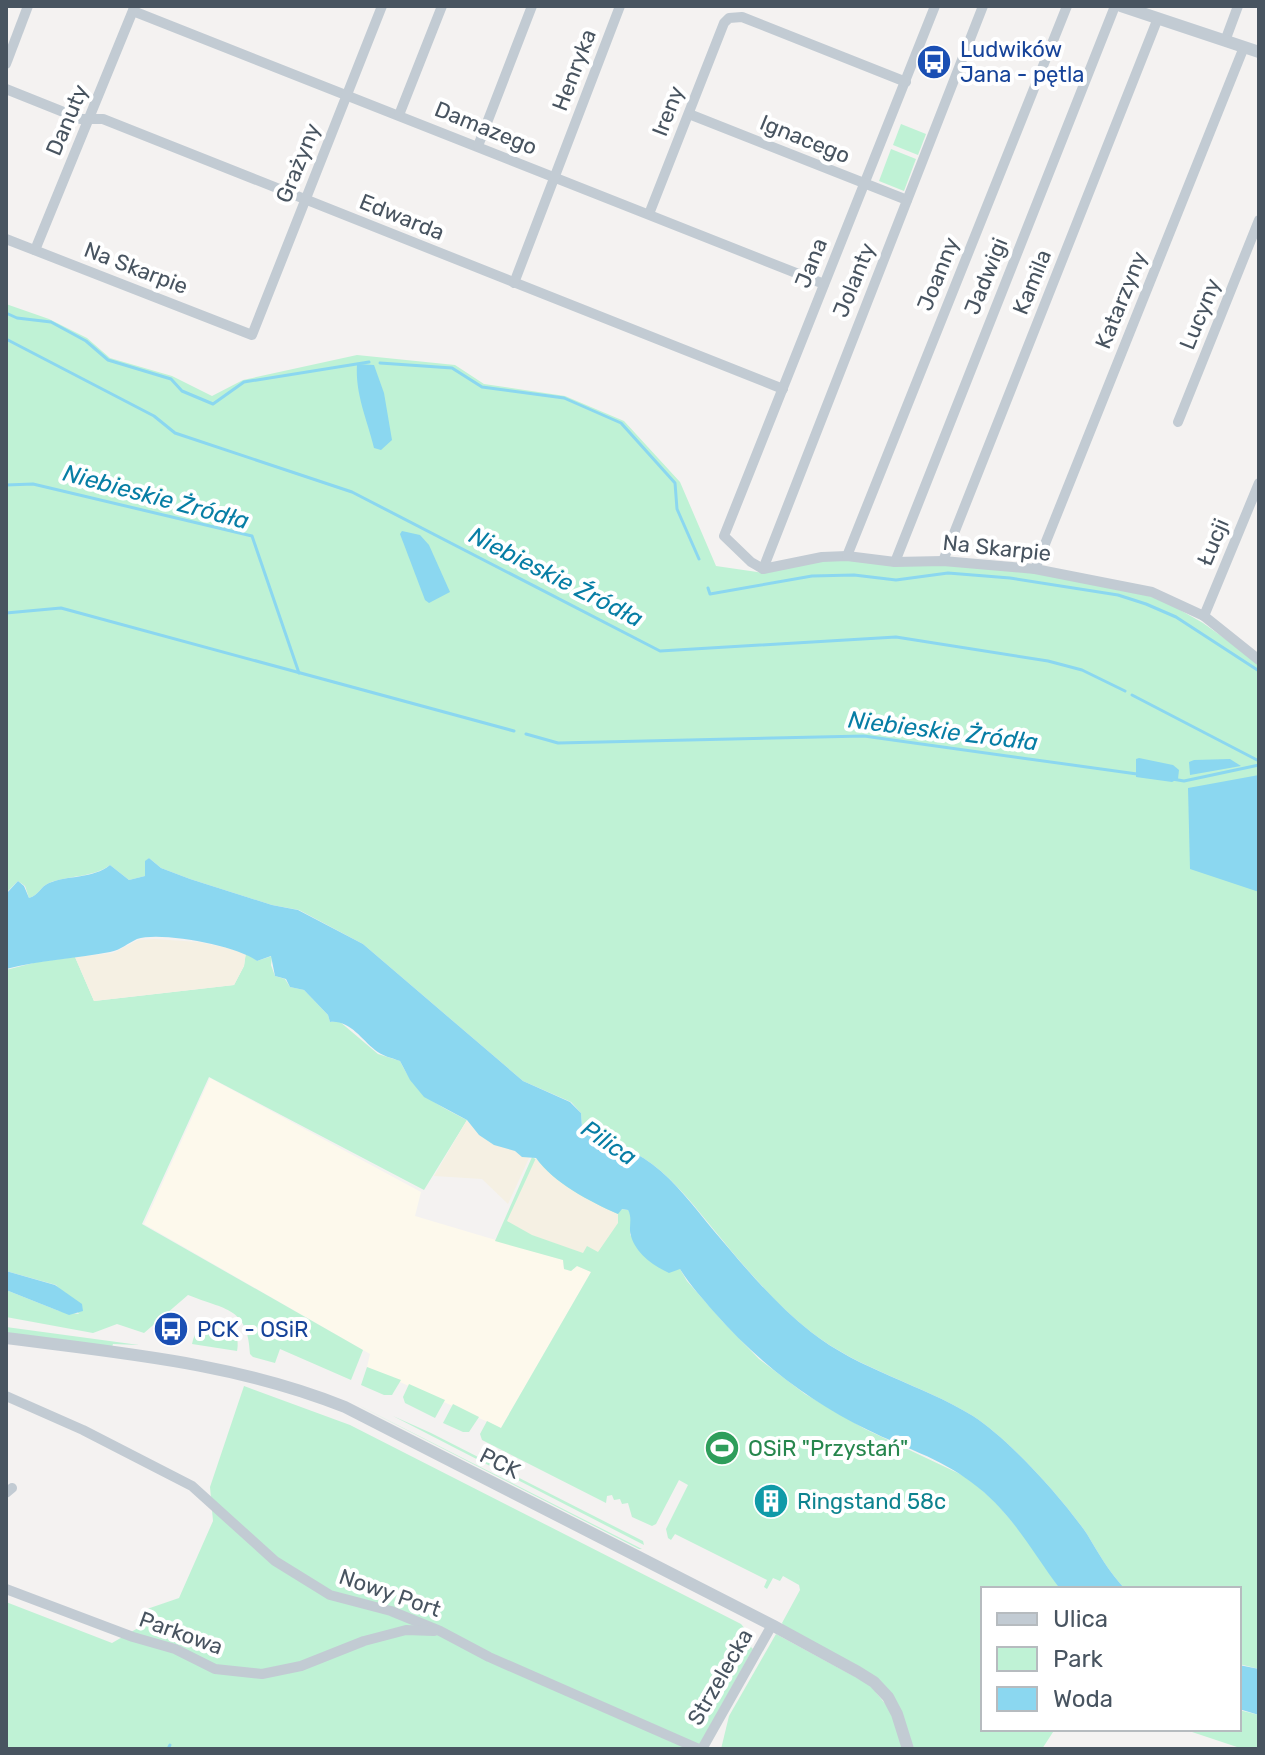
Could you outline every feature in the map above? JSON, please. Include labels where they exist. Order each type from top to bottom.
[{"type":"street","points":[[6,64],[28,6]]},
{"type":"street","name":"Grażyny","points":[[252,335],[382,6]]},
{"type":"street","points":[[399,115],[442,6]]},
{"type":"street","points":[[478,146],[532,6]]},
{"type":"street","name":"Henryka","points":[[514,283],[620,6]]},
{"type":"street","name":"Jana","points":[[763,569],[751,562],[724,536],[935,6]]},
{"type":"street","name":"Jolanty","points":[[763,569],[983,6]]},
{"type":"street","name":"Joanny","points":[[847,556],[1067,6]]},
{"type":"street","points":[[1122,6],[1259,52]]},
{"type":"street","name":"Jadwigi","points":[[895,562],[1122,6]]},
{"type":"street","points":[[1225,41],[1238,6]]},
{"type":"street","name":"Damazego","points":[[134,8],[824,284]]},
{"type":"street","name":"Danuty","points":[[35,250],[134,8]]},
{"type":"street","name":"Ireny","points":[[649,214],[724,23],[729,18],[742,17],[906,82]]},
{"type":"street","name":"Kamila","points":[[943,561],[1158,18]]},
{"type":"street","name":"Katarzyny","points":[[1035,569],[1244,47]]},
{"type":"street","name":"Edwarda","points":[[6,89],[81,119],[103,119],[783,389]]},
{"type":"street","name":"Ignacego","points":[[689,114],[907,200]]},
{"type":"street","name":"Lucyny","points":[[1178,422],[1259,220]]},
{"type":"street","name":"Na Skarpie","points":[[6,239],[252,335]]},
{"type":"street","name":"Łucji","points":[[1204,616],[1259,483]]},
{"type":"street","name":"Na Skarpie","points":[[763,569],[822,557],[847,556],[895,562],[943,561],[1035,569],[1152,592],[1204,616],[1258,655]]},
{"type":"street","name":"PCK","points":[[6,1338],[240,1373],[313,1394],[385,1426],[772,1625],[874,1682],[888,1697],[897,1714],[908,1749]]},
{"type":"street","name":"Nowy Port","points":[[6,1396],[83,1430],[192,1486],[275,1561],[330,1595],[391,1611],[440,1631],[489,1657],[700,1749]]},
{"type":"street","name":"Parkowa","points":[[6,1589],[133,1637],[175,1649],[215,1669],[262,1674],[301,1666],[378,1637],[406,1630],[440,1631]]},
{"type":"street","name":"Strzelecka","points":[[700,1749],[772,1625]]},
{"type":"shaded area","points":[[210,1078],[421,1192],[415,1216],[563,1260],[564,1269],[567,1270],[571,1271],[577,1266],[591,1272],[501,1428],[367,1367],[370,1354],[144,1224]]},
{"type":"green space","points":[[901,124],[926,134],[918,155],[893,145]]},
{"type":"green space","points":[[891,149],[916,159],[904,191],[879,181]]},
{"type":"green space","points":[[6,304],[49,319],[87,338],[110,358],[172,376],[212,396],[243,380],[357,355],[455,365],[484,384],[565,396],[624,421],[680,482],[716,566],[764,573],[822,559],[945,564],[1039,573],[1138,592],[1166,602],[1203,623],[1259,663],[1259,1669],[1241,1664],[1241,1587],[1123,1587],[1064,1504],[1034,1470],[987,1426],[953,1405],[850,1357],[811,1332],[760,1284],[661,1171],[636,1154],[582,1127],[581,1113],[571,1102],[523,1081],[363,944],[299,910],[272,905],[190,879],[161,868],[149,858],[145,862],[145,876],[129,880],[110,865],[96,872],[49,883],[29,898],[25,886],[18,881],[6,893]]},
{"type":"green space","points":[[246,952],[257,961],[272,956],[275,976],[285,979],[290,987],[304,990],[328,1015],[330,1022],[339,1021],[378,1054],[400,1061],[420,1091],[467,1120],[424,1190],[209,1077],[142,1224],[363,1350],[351,1380],[280,1349],[275,1363],[253,1357],[245,1327],[232,1312],[188,1295],[144,1333],[117,1324],[93,1333],[6,1317],[6,1290],[59,1311],[79,1314],[56,1285],[6,1271],[6,970],[75,957],[94,1001],[234,985],[244,966]]},
{"type":"green space","name":"OSiR \"Przystań\"","points":[[532,1157],[621,1209],[628,1210],[632,1217],[630,1235],[680,1269],[687,1281],[759,1359],[805,1394],[865,1429],[960,1474],[996,1503],[1027,1539],[1059,1587],[981,1587],[981,1731],[1054,1731],[1042,1749],[914,1749],[899,1707],[783,1625],[800,1590],[799,1585],[783,1576],[780,1581],[773,1578],[767,1589],[764,1587],[767,1580],[675,1534],[671,1540],[668,1538],[666,1529],[688,1485],[679,1480],[656,1524],[652,1526],[632,1517],[628,1503],[614,1500],[612,1495],[607,1496],[606,1503],[482,1440],[480,1434],[487,1421],[501,1428],[591,1272],[577,1266],[571,1271],[564,1269],[563,1260],[495,1241]]},
{"type":"green space","points":[[218,1322],[234,1332],[237,1351],[192,1344],[200,1327]]},
{"type":"green space","points":[[6,1327],[139,1345],[113,1344],[112,1347],[6,1333]]},
{"type":"green space","points":[[367,1367],[401,1380],[392,1395],[384,1395],[361,1385]]},
{"type":"green space","points":[[409,1384],[445,1400],[435,1418],[405,1403],[403,1397]]},
{"type":"green space","points":[[244,1386],[350,1425],[741,1624],[750,1635],[753,1649],[697,1749],[6,1749],[6,1602],[112,1643],[138,1628],[147,1609],[179,1598],[213,1521],[210,1487]]},
{"type":"green space","points":[[352,1402],[642,1549],[639,1549]]},
{"type":"green space","points":[[453,1404],[479,1417],[469,1432],[443,1423]]},
{"type":"green space","points":[[393,1416],[643,1541],[644,1545]]},
{"type":"green space","points":[[776,1634],[870,1685],[891,1711],[904,1749],[721,1749],[729,1716]]},
{"type":"green space","points":[[1241,1710],[1259,1715],[1259,1749],[1243,1749],[1189,1731],[1241,1731]]},
{"type":"sand","points":[[138,940],[199,942],[246,952],[244,966],[234,985],[94,1001],[75,957],[113,953]]},
{"type":"sand","points":[[467,1120],[488,1139],[530,1156],[508,1204],[482,1179],[434,1176]]},
{"type":"sand","points":[[536,1158],[562,1183],[618,1214],[618,1223],[598,1252],[587,1246],[583,1253],[532,1235],[507,1221]]},
{"type":"water","points":[[357,364],[374,365],[384,393],[392,440],[381,450],[374,448],[362,406]]},
{"type":"water","points":[[402,531],[420,535],[429,545],[450,592],[429,603],[425,600],[400,534]]},
{"type":"water","points":[[1136,759],[1173,765],[1179,770],[1178,779],[1172,782],[1136,777]]},
{"type":"water","points":[[1230,759],[1241,766],[1190,775],[1189,762],[1194,760]]},
{"type":"water","points":[[1259,775],[1259,892],[1190,869],[1188,788]]},
{"type":"water","name":"Pilica","points":[[149,858],[161,868],[190,879],[298,910],[363,944],[523,1081],[570,1102],[581,1113],[582,1127],[636,1154],[661,1171],[760,1284],[811,1332],[849,1357],[953,1405],[987,1426],[1034,1470],[1064,1504],[1123,1587],[1059,1587],[1020,1532],[985,1493],[947,1466],[846,1419],[785,1379],[731,1330],[680,1269],[669,1273],[641,1254],[631,1236],[628,1210],[622,1209],[618,1214],[584,1197],[552,1175],[536,1158],[522,1157],[515,1151],[494,1145],[479,1135],[467,1120],[424,1097],[400,1061],[378,1052],[344,1024],[330,1022],[328,1015],[304,990],[290,987],[286,979],[275,976],[271,956],[257,961],[217,945],[181,938],[148,937],[110,952],[6,969],[6,894],[18,881],[29,898],[49,883],[96,873],[110,865],[129,880],[145,876],[145,861]]},
{"type":"water","points":[[6,1271],[55,1285],[82,1304],[83,1311],[69,1315],[6,1290]]},
{"type":"water","points":[[1241,1665],[1259,1669],[1259,1715],[1241,1710]]},
{"type":"waterway","points":[[6,313],[17,318],[51,322],[86,341],[108,360],[171,379],[182,391],[213,404],[244,382],[369,362]]},
{"type":"waterway","name":"Niebieskie Źródła","points":[[6,339],[154,416],[175,433],[352,492],[660,651],[896,637],[1048,661],[1082,670],[1125,691]]},
{"type":"waterway","points":[[380,363],[452,368],[482,387],[564,398],[621,423],[675,483],[677,509],[699,559]]},
{"type":"waterway","name":"Niebieskie Żródła","points":[[6,485],[33,484],[252,536],[299,673]]},
{"type":"waterway","points":[[708,588],[710,594],[812,576],[854,575],[896,580],[948,573],[1010,578],[1118,595],[1146,604],[1176,617],[1259,671]]},
{"type":"waterway","name":"Niebieskie Żródła","points":[[6,613],[61,608],[514,731]]},
{"type":"waterway","name":"Niebieskie Źródła","points":[[1132,695],[1259,761]]},
{"type":"waterway","name":"Niebieskie Żródła","points":[[526,734],[558,743],[864,736],[1137,774]]},
{"type":"waterway","name":"Niebieskie Żródła","points":[[1172,779],[1184,781],[1259,765]]},
{"type":"waterway","points":[[168,1749],[170,1745]]},
{"type":"place","name":"Ludwików Jana - pętla","points":[[934,62]]},
{"type":"place","name":"PCK - OSiR","points":[[171,1329]]},
{"type":"place","name":"OSiR \"Przystań\"","points":[[722,1448]]},
{"type":"place","name":"Ringstand 58c","points":[[771,1501]]}]
